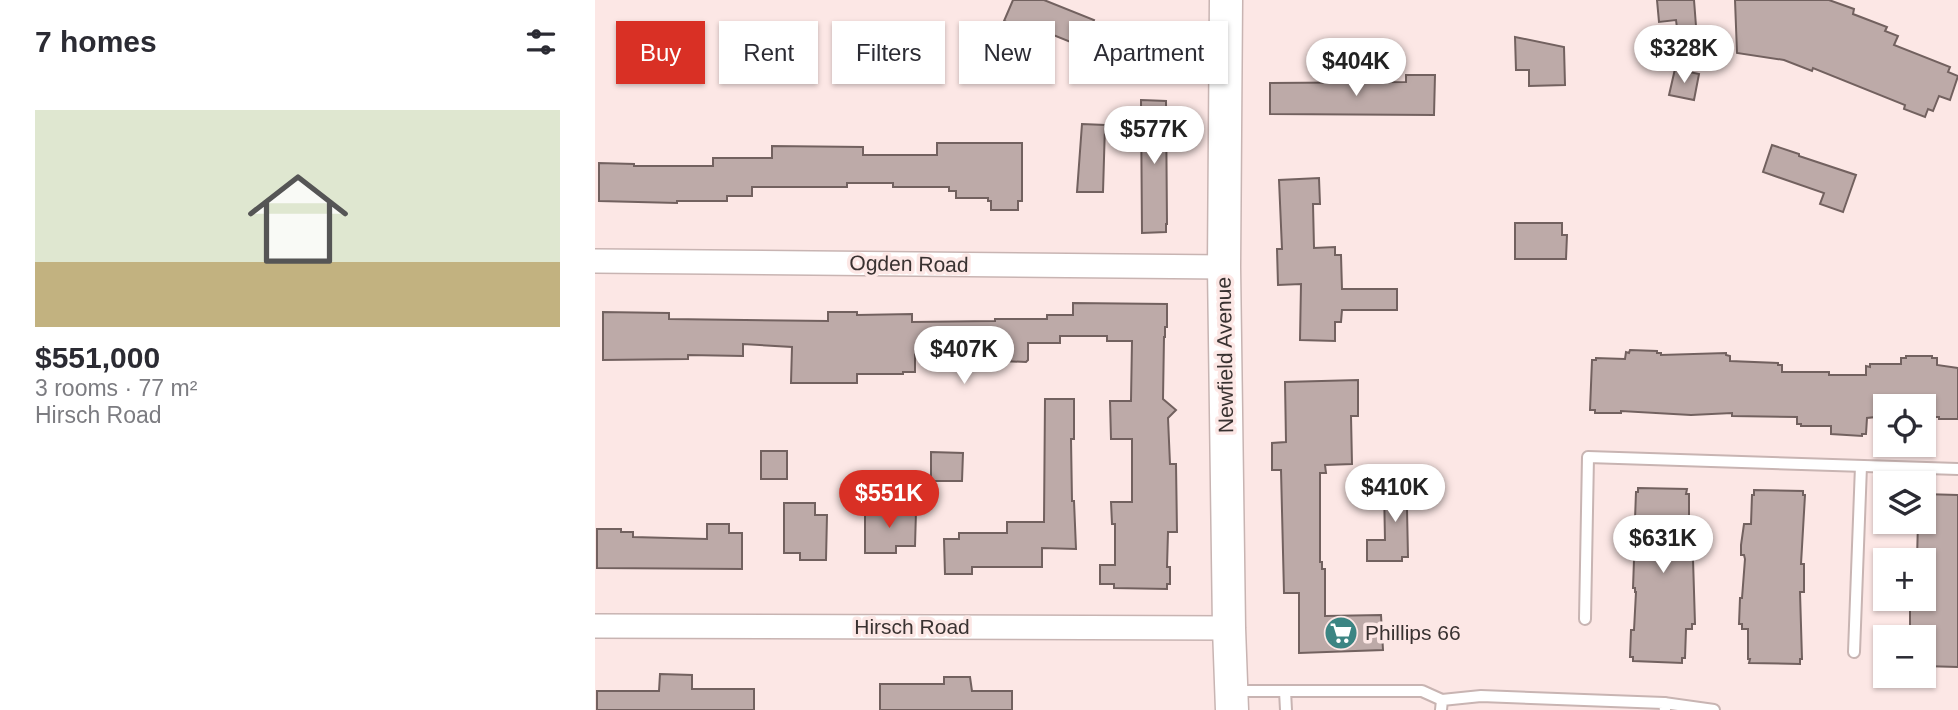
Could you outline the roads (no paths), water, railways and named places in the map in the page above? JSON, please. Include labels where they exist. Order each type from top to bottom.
[{"type":"main road","name":"Newfield Avenue","points":[[1226,0],[1224,267],[1232,700]]},
{"type":"street","name":"Ogden Road","points":[[595,261],[1224,267]]},
{"type":"street","name":"Hirsch Road","points":[[595,626],[1229,628]]},
{"type":"lane","points":[[1585,619],[1588,457],[1958,469]]},
{"type":"lane","points":[[1854,652],[1861,466]]},
{"type":"lane","points":[[1285,691],[1286,710]]},
{"type":"lane","points":[[1232,700],[1285,691],[1326,696],[1386,696],[1422,691],[1442,705],[1481,696],[1714,710]]},
{"type":"place","name":"Phillips 66","points":[[1341,633]]}]
